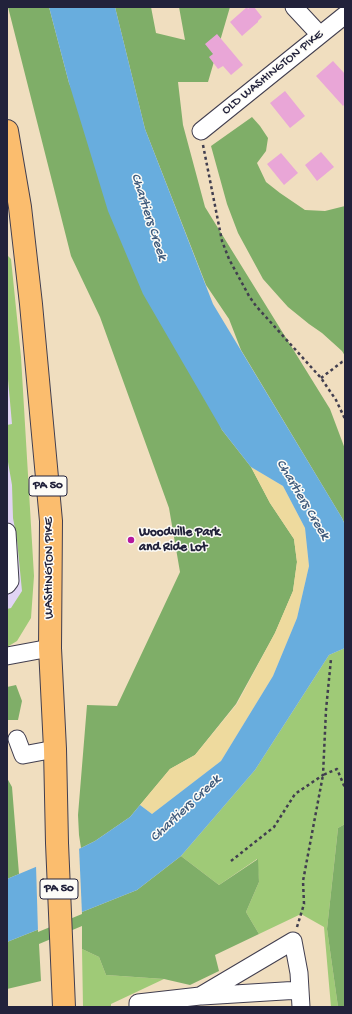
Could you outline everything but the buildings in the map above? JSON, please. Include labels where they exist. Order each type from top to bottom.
[{"type":"main road","name":"WASHINGTON PIKE","points":[[7,131],[16,244],[31,304],[51,521],[50,648],[64,1007]]},
{"type":"street","points":[[294,7],[320,35]]},
{"type":"street","name":"OLD WASHINGTON PIKE","points":[[200,131],[345,15]]},
{"type":"street","points":[[7,543],[10,581],[7,585]]},
{"type":"street","points":[[7,656],[50,648]]},
{"type":"street","points":[[17,739],[23,755],[55,749]]},
{"type":"street","points":[[200,996],[293,941],[299,973],[301,1007]]},
{"type":"street","points":[[138,1007],[138,1003],[200,996],[300,990]]},
{"type":"path","points":[[200,131],[222,241],[228,260],[256,306],[321,378],[336,400],[345,418]]},
{"type":"path","points":[[321,378],[345,361]]},
{"type":"path","points":[[293,941],[304,904],[303,881],[323,775],[326,710],[331,659]]},
{"type":"path","points":[[230,861],[274,827],[295,794],[323,775],[337,769],[345,788]]},
{"type":"shaded area","points":[[7,368],[31,614],[7,631]]},
{"type":"green space","points":[[8,7],[49,7],[69,83],[222,430],[251,467],[270,503],[294,539],[297,562],[293,591],[275,633],[236,704],[195,755],[170,769],[130,817],[95,841],[81,848],[78,815],[87,705],[117,706],[180,572],[169,508],[100,317],[71,256]]},
{"type":"green space","points":[[115,7],[151,7],[156,33],[185,40],[179,7],[230,7],[208,82],[178,82],[183,125],[205,207],[330,409],[345,449],[345,525],[241,350],[229,319],[206,285],[145,129]]},
{"type":"green space","points":[[252,117],[268,138],[266,151],[257,163],[266,182],[305,210],[325,211],[345,206],[345,356],[342,351],[322,333],[288,307],[263,279],[238,233],[227,204],[211,146]]},
{"type":"green space","points":[[7,255],[11,259],[21,357],[34,576],[31,618],[17,641],[7,647],[7,609],[11,608],[22,591],[17,540],[13,518],[12,485],[7,460],[7,425],[12,424],[7,368]]},
{"type":"green space","points":[[345,648],[345,824],[338,828],[327,929],[338,1007],[331,1007],[324,927],[301,914],[259,934],[246,912],[259,882],[257,859],[219,885],[181,856],[255,770],[329,655]]},
{"type":"green space","points":[[16,685],[22,701],[18,720],[7,720],[7,687]]},
{"type":"green space","points":[[7,778],[12,787],[19,874],[7,879]]},
{"type":"green space","points":[[345,824],[345,1007],[338,1007],[327,929],[338,828]]},
{"type":"green space","points":[[181,856],[219,885],[258,859],[259,882],[246,912],[259,934],[215,955],[219,971],[190,985],[164,979],[106,975],[99,957],[82,949],[82,926],[39,944],[41,981],[7,989],[7,942],[137,890]]},
{"type":"green space","points":[[82,949],[99,957],[106,975],[164,979],[111,1004],[111,1007],[83,1007]]},
{"type":"sand","points":[[251,467],[283,486],[305,528],[309,566],[297,618],[273,676],[221,761],[152,814],[140,805],[170,769],[195,755],[237,704],[275,633],[293,591],[297,562],[294,539],[270,503]]},
{"type":"water","name":"Chartiers Creek","points":[[49,7],[115,7],[145,129],[213,304],[345,525],[345,648],[329,655],[255,770],[181,856],[137,890],[7,942],[7,879],[95,841],[130,817],[140,805],[152,814],[221,761],[273,676],[297,618],[309,566],[305,528],[283,486],[251,467],[222,430],[143,294],[108,211],[69,83]]},
{"type":"pier","points":[[79,847],[82,914],[38,932],[36,865]]},
{"type":"place","name":"Woodville Park and Ride Lot","points":[[131,540]]}]
